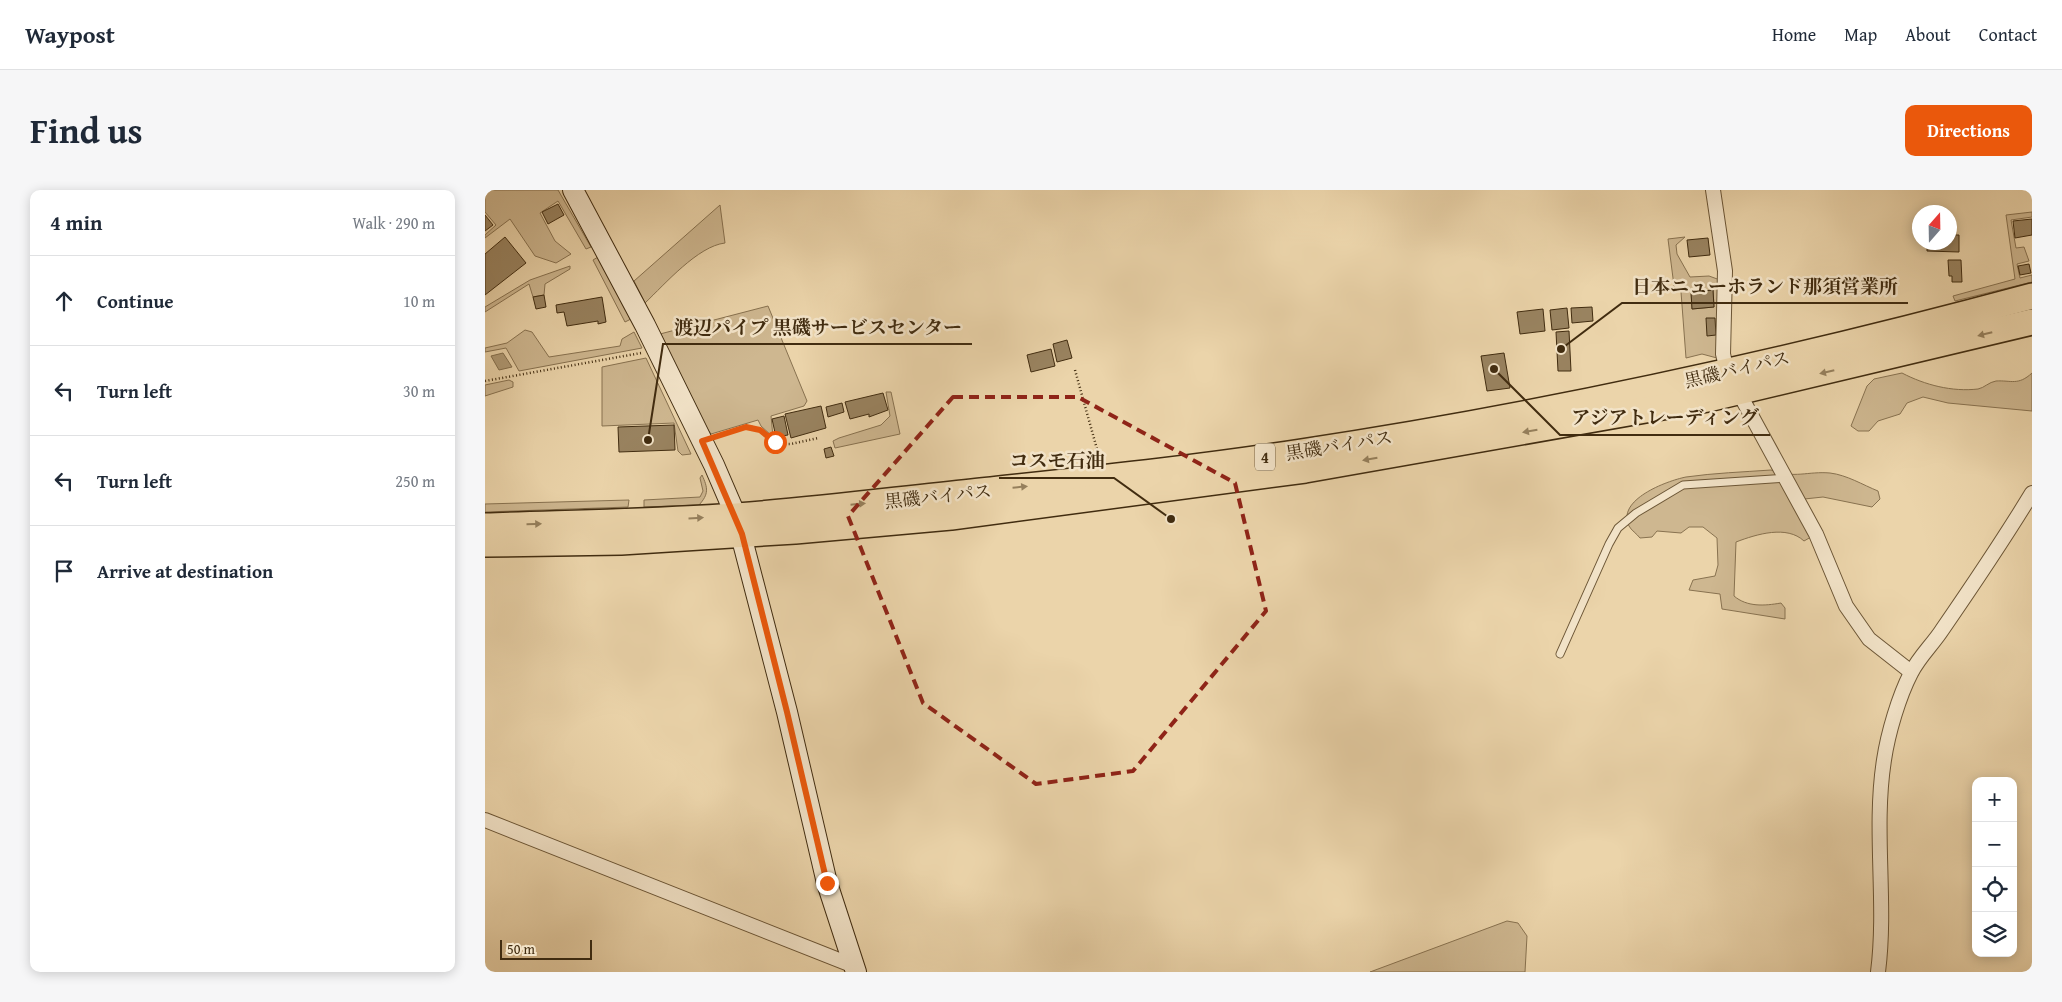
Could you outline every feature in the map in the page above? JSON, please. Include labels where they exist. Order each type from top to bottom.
[{"type":"highway","name":"黒磯バイパス","points":[[485,526],[739,525],[951,517],[1305,470],[1488,439],[1733,381],[1855,343],[2032,296]]},
{"type":"highway","name":"黒磯バイパス","points":[[485,544],[621,542],[1104,477],[1300,453],[1733,381],[2032,322]]},
{"type":"street","points":[[573,190],[702,441],[739,525],[787,712],[827,883],[855,969]]},
{"type":"street","points":[[1713,190],[1725,271],[1723,354],[1733,381],[1816,534],[1846,606],[1869,639],[1911,672]]},
{"type":"street","points":[[1878,972],[1881,943],[1879,825],[1884,758],[1892,726],[1911,672],[1947,622],[2032,493]]},
{"type":"street","points":[[485,820],[855,969]]},
{"type":"lane","points":[[1560,654],[1609,544],[1618,528],[1636,513],[1683,485],[1786,478]]},
{"type":"path","points":[[485,381],[657,351]]},
{"type":"path","points":[[1075,370],[1104,477]]},
{"type":"path","points":[[702,441],[746,427],[760,430],[780,444],[791,444],[817,438]]},
{"type":"highlighted area","points":[[953,397],[1078,397],[1235,483],[1266,611],[1133,771],[1036,784],[923,703],[848,516]]},
{"type":"shaded area","points":[[485,190],[558,190],[591,247],[586,249],[558,201],[540,213],[555,241],[571,254],[556,263],[535,256],[510,219],[485,238],[485,235],[496,225],[485,212]]},
{"type":"shaded area","points":[[720,205],[725,243],[704,251],[693,258],[645,303],[634,281]]},
{"type":"shaded area","points":[[2032,212],[2032,217],[2011,220],[2016,248],[2024,247],[2029,261],[2017,264],[2020,278],[2032,275],[2032,282],[1955,301],[1953,296],[2015,279],[2006,215]]},
{"type":"shaded area","points":[[1685,237],[1676,245],[1677,254],[1690,277],[1709,276],[1720,280],[1717,358],[1702,354],[1686,358],[1681,292],[1674,286],[1668,239]],"holes":[[[1713,290],[1714,307],[1692,309],[1691,292]]]},
{"type":"shaded area","points":[[598,257],[631,319],[625,322],[593,260]]},
{"type":"shaded area","points":[[570,266],[570,269],[545,284],[544,295],[533,297],[529,284],[485,312],[485,307],[530,280]]},
{"type":"shaded area","points":[[768,306],[807,401],[804,406],[771,416],[773,437],[761,426],[758,420],[711,434],[703,423],[660,334]]},
{"type":"shaded area","points":[[525,330],[532,332],[549,357],[620,346],[622,339],[634,332],[642,348],[519,371],[506,348],[485,352],[485,348],[507,343]]},
{"type":"shaded area","points":[[503,353],[512,367],[499,370],[491,356]]},
{"type":"shaded area","points":[[646,358],[691,454],[682,455],[678,451],[674,423],[602,426],[602,367]]},
{"type":"shaded area","points":[[1902,373],[1939,387],[1968,390],[1980,388],[1996,381],[2014,382],[2023,380],[2032,373],[2032,411],[1948,403],[1923,397],[1907,403],[1900,414],[1878,421],[1869,431],[1858,431],[1851,426],[1867,386],[1874,379]]},
{"type":"shaded area","points":[[509,380],[513,382],[513,387],[485,396],[485,385]]},
{"type":"shaded area","points":[[886,392],[891,392],[900,434],[835,448],[833,441],[881,425],[890,416]]},
{"type":"shaded area","points":[[1771,470],[1787,474],[1836,474],[1878,491],[1880,499],[1872,507],[1823,497],[1795,500],[1811,537],[1804,541],[1789,533],[1771,532],[1736,542],[1734,596],[1739,600],[1756,605],[1781,603],[1785,608],[1785,619],[1722,609],[1720,594],[1689,590],[1693,580],[1715,576],[1718,565],[1717,538],[1703,527],[1689,527],[1681,533],[1657,531],[1652,537],[1640,538],[1629,526],[1627,517],[1630,508],[1636,500],[1656,487],[1686,477]]},
{"type":"shaded area","points":[[702,475],[707,491],[705,498],[699,505],[644,507],[644,500],[700,497],[703,491],[700,478]]},
{"type":"shaded area","points":[[629,500],[628,507],[485,512],[485,504]]},
{"type":"shaded area","points":[[1507,921],[1518,923],[1527,936],[1525,972],[1370,972]]},
{"type":"building","points":[[558,204],[564,215],[548,224],[542,212]]},
{"type":"building","points":[[485,215],[493,225],[485,231]]},
{"type":"building","points":[[2032,219],[2032,235],[2015,238],[2013,221]]},
{"type":"building","points":[[1957,235],[1959,235],[1959,252],[1927,251],[1957,250]]},
{"type":"building","points":[[505,237],[526,263],[485,295],[485,254]]},
{"type":"building","points":[[1708,238],[1710,255],[1689,257],[1687,240]]},
{"type":"building","points":[[1948,260],[1961,260],[1962,282],[1952,282],[1952,276],[1949,276]]},
{"type":"building","points":[[2029,264],[2031,273],[2020,275],[2018,266]]},
{"type":"building","points":[[1713,290],[1714,307],[1692,309],[1691,292]]},
{"type":"building","points":[[544,295],[546,307],[536,309],[533,297]]},
{"type":"building","points":[[602,297],[606,322],[598,324],[598,321],[567,326],[564,312],[557,313],[556,305]]},
{"type":"building","points":[[1592,307],[1593,321],[1572,323],[1571,308]]},
{"type":"building","points":[[1567,308],[1569,328],[1552,330],[1550,310]]},
{"type":"building","points":[[1543,309],[1545,331],[1520,334],[1517,312]]},
{"type":"building","points":[[1706,318],[1715,318],[1716,335],[1707,336]]},
{"type":"building","points":[[1569,331],[1571,371],[1558,371],[1556,332]]},
{"type":"building","points":[[1067,340],[1072,358],[1057,362],[1053,344]]},
{"type":"building","points":[[1051,349],[1055,366],[1031,372],[1027,355]]},
{"type":"building","points":[[1504,353],[1510,388],[1487,391],[1481,356]]},
{"type":"building","points":[[883,393],[888,410],[869,417],[869,414],[850,419],[845,402]]},
{"type":"building","points":[[842,403],[844,412],[828,417],[826,407]]},
{"type":"building","points":[[821,406],[826,428],[791,438],[785,414]]},
{"type":"building","points":[[784,416],[788,435],[776,437],[772,419]]},
{"type":"building","points":[[674,425],[675,450],[619,452],[618,427]]},
{"type":"building","points":[[831,447],[834,456],[826,458],[824,449]]},
{"type":"place","name":"日本ニューホランド那須営業所","points":[[1561,349]]},
{"type":"place","name":"アジアトレーディング","points":[[1494,369]]},
{"type":"place","name":"渡辺パイプ 黒磯サービスセンター","points":[[648,440]]},
{"type":"place","name":"コスモ石油","points":[[1171,519]]},
{"type":"route","points":[[775,442],[753,427],[746,427],[702,441],[714,464],[742,534],[787,712],[827,883]]}]
